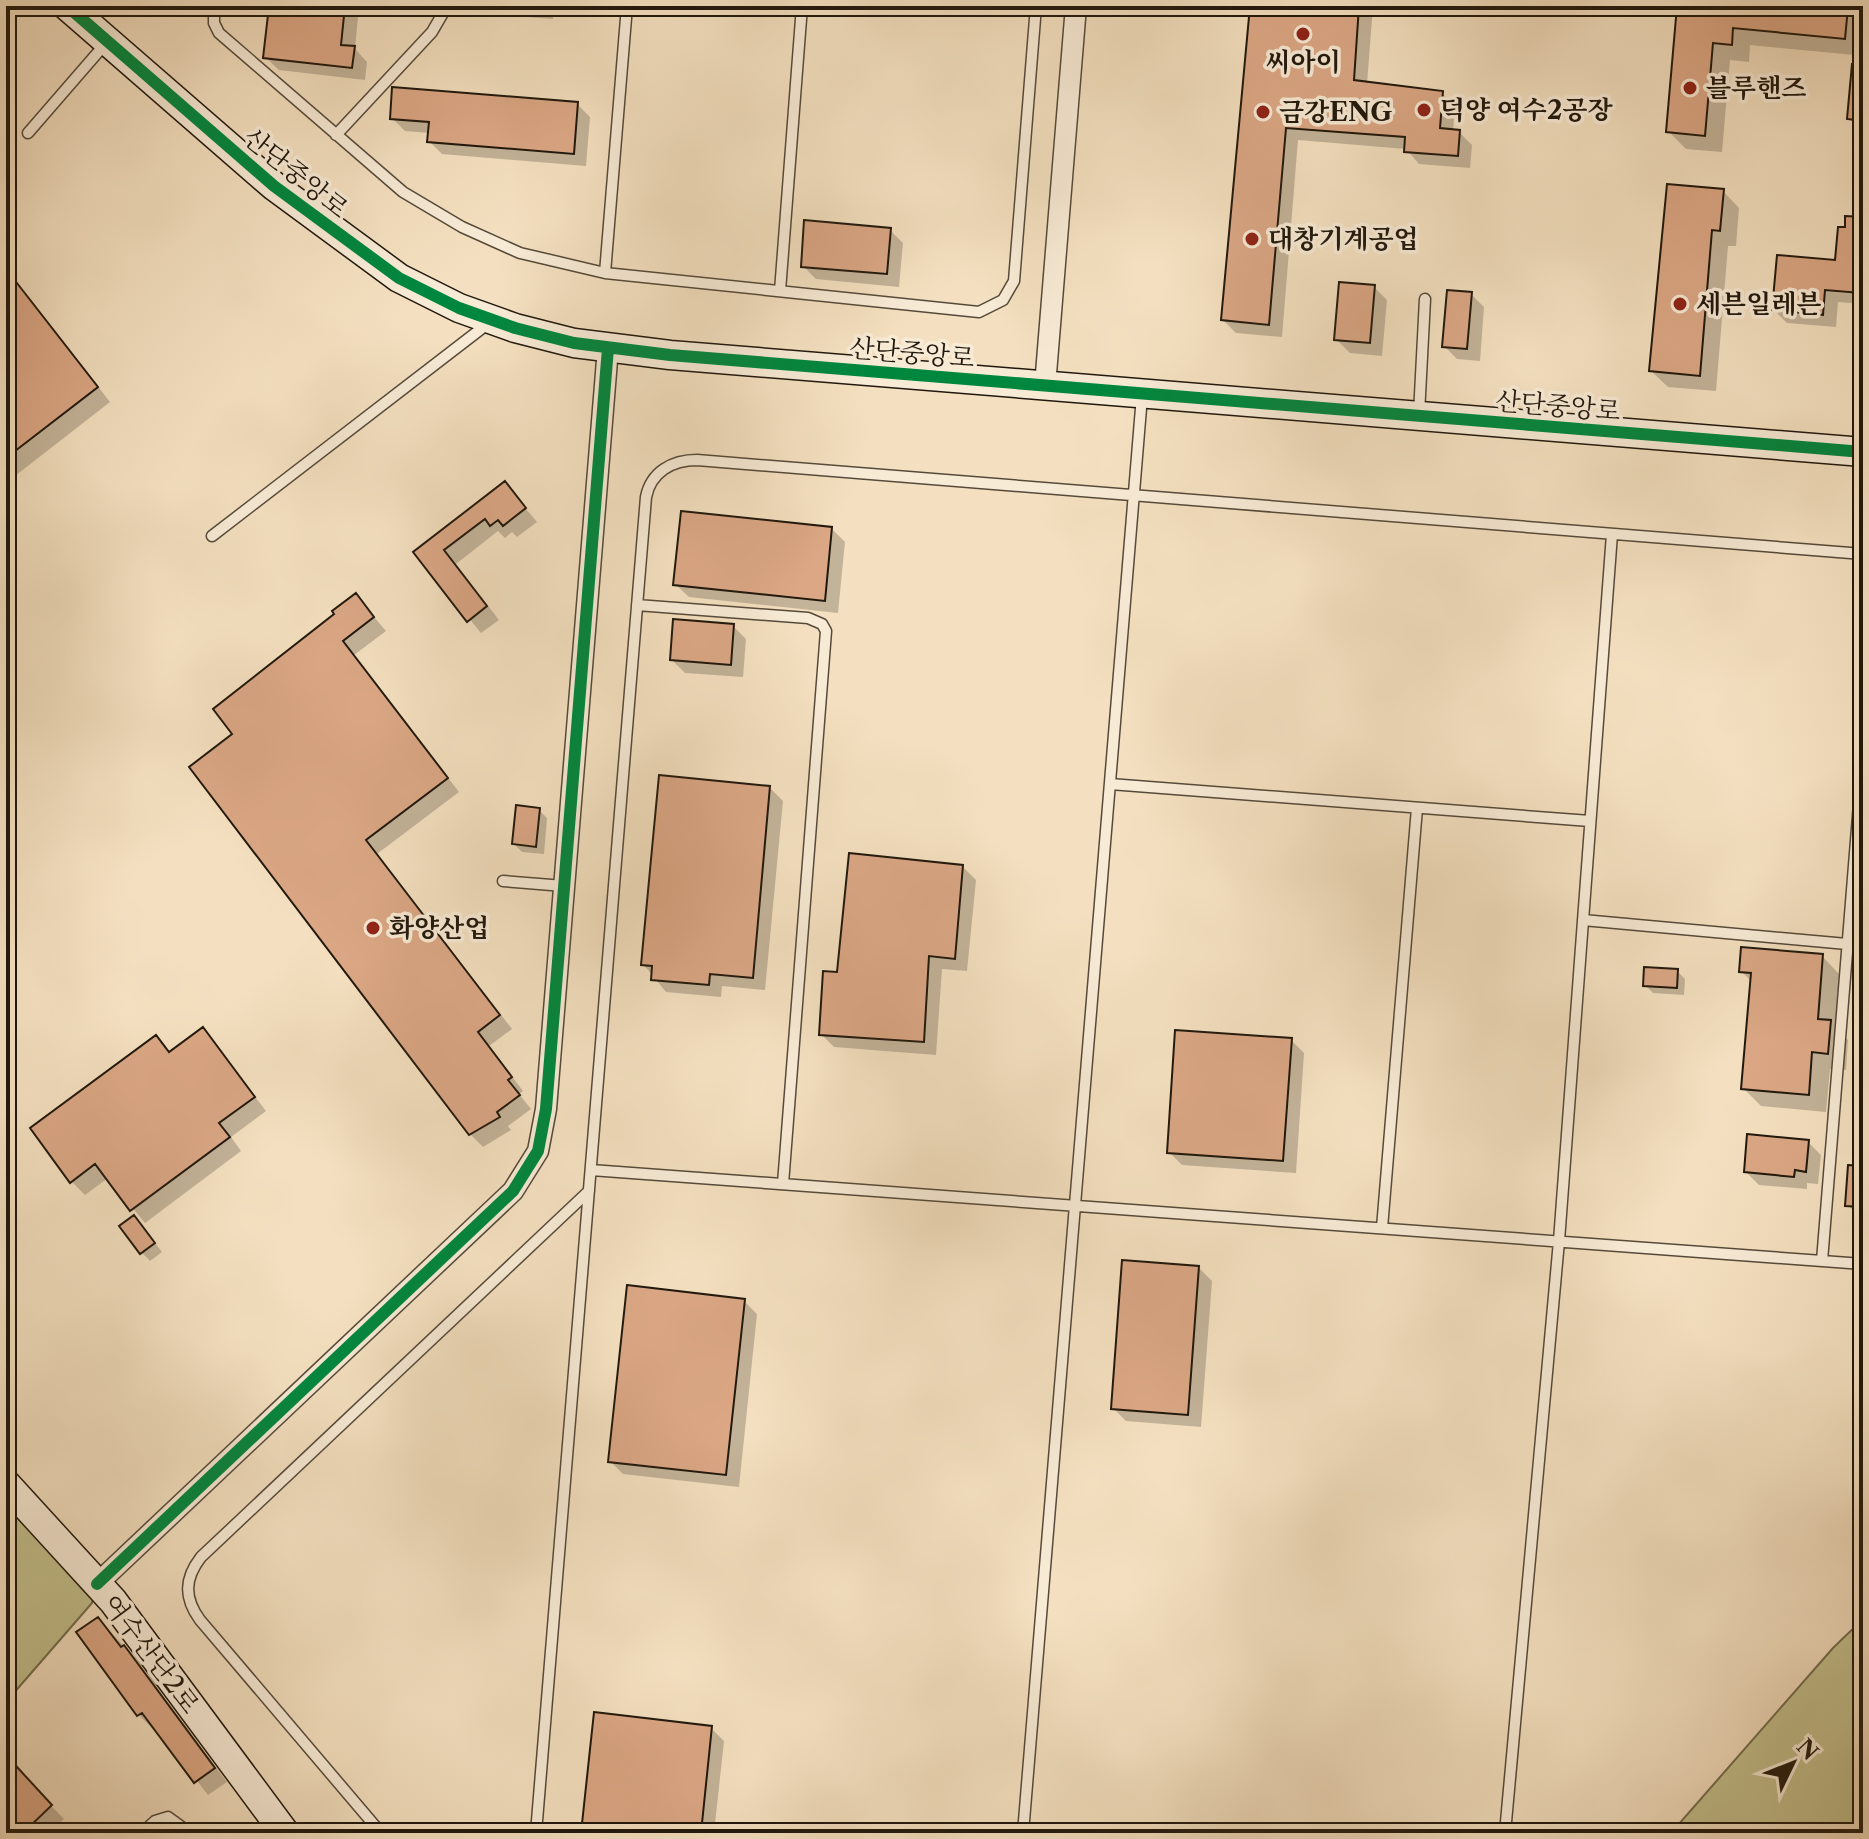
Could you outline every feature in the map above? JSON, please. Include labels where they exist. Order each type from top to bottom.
[{"type":"street","name":"산단중앙로","points":[[67,6],[274,186],[356,250],[425,292],[492,321],[541,335],[608,348],[1863,452]]},
{"type":"street","points":[[1045,386],[1076,6]]},
{"type":"street","points":[[97,1584],[524,1178],[538,1151],[546,1109],[608,348]]},
{"type":"street","name":"여수산단2로","points":[[6,1484],[97,1584],[285,1833]]},
{"type":"lane","points":[[214,6],[219,33],[397,188],[462,227],[536,258],[605,273],[979,312],[1008,296],[1014,277],[1036,6]]},
{"type":"lane","points":[[336,135],[432,32],[447,6]]},
{"type":"lane","points":[[605,273],[627,6]]},
{"type":"lane","points":[[780,291],[802,6]]},
{"type":"lane","points":[[28,133],[107,41]]},
{"type":"lane","points":[[1419,416],[1425,299]]},
{"type":"lane","points":[[212,536],[492,321]]},
{"type":"lane","points":[[1023,1833],[1143,394]]},
{"type":"lane","points":[[536,1833],[647,492],[658,473],[680,462],[697,460],[1863,554]]},
{"type":"lane","points":[[1505,1833],[1559,1241],[1612,534]]},
{"type":"lane","points":[[637,605],[808,618],[822,624],[826,631],[783,1184]]},
{"type":"lane","points":[[1822,1261],[1863,754]]},
{"type":"lane","points":[[1110,784],[1590,821]]},
{"type":"lane","points":[[1382,1228],[1417,808]]},
{"type":"lane","points":[[503,881],[564,886]]},
{"type":"lane","points":[[1583,920],[1847,944]]},
{"type":"lane","points":[[591,1170],[1863,1264]]},
{"type":"lane","points":[[381,1833],[200,1620],[190,1604],[188,1581],[201,1557],[589,1191]]},
{"type":"lane","points":[[142,1833],[155,1821],[168,1817],[190,1833]]},
{"type":"shaded area","points":[[6,1484],[97,1584],[92,1603],[6,1702]]},
{"type":"shaded area","points":[[1863,1619],[1863,1833],[1671,1833],[1833,1648]]},
{"type":"building","points":[[269,6],[345,6],[341,45],[355,46],[352,68],[263,58]]},
{"type":"building","points":[[1250,6],[1359,6],[1354,80],[1443,91],[1440,128],[1460,130],[1458,156],[1404,152],[1405,137],[1286,128],[1269,325],[1221,320]]},
{"type":"building","name":"블루핸즈","points":[[1677,6],[1848,7],[1845,39],[1733,28],[1732,45],[1713,43],[1705,136],[1666,132]]},
{"type":"building","points":[[1852,64],[1863,65],[1863,121],[1847,119]]},
{"type":"building","points":[[392,87],[578,102],[574,154],[427,142],[429,122],[390,119]]},
{"type":"building","points":[[1667,184],[1724,189],[1720,231],[1712,230],[1700,376],[1649,371]]},
{"type":"building","points":[[1845,216],[1863,217],[1861,293],[1825,290],[1823,315],[1772,310],[1777,255],[1835,260],[1838,227],[1845,227]]},
{"type":"building","points":[[804,220],[891,228],[887,274],[801,267]]},
{"type":"building","points":[[6,269],[98,387],[6,458]]},
{"type":"building","points":[[1339,282],[1375,285],[1370,343],[1334,340]]},
{"type":"building","points":[[1447,290],[1472,292],[1467,349],[1442,347]]},
{"type":"building","points":[[505,481],[526,508],[503,526],[498,520],[490,526],[485,519],[444,550],[487,606],[467,622],[413,552]]},
{"type":"building","points":[[681,511],[832,527],[825,601],[673,585]]},
{"type":"building","name":"화양산업","points":[[356,593],[374,617],[343,641],[448,778],[366,840],[500,1015],[478,1032],[512,1077],[508,1080],[520,1095],[497,1112],[500,1117],[469,1135],[189,767],[232,734],[213,709],[334,614],[332,611]]},
{"type":"building","points":[[673,619],[734,624],[731,665],[670,660]]},
{"type":"building","points":[[659,775],[770,786],[753,978],[710,974],[709,985],[651,980],[652,966],[641,965]]},
{"type":"building","points":[[516,805],[540,808],[536,847],[512,844]]},
{"type":"building","points":[[849,853],[963,865],[955,959],[929,956],[924,1042],[819,1035],[823,971],[837,972]]},
{"type":"building","points":[[1741,947],[1823,954],[1818,1019],[1831,1020],[1828,1054],[1812,1052],[1809,1095],[1741,1089],[1751,973],[1739,972]]},
{"type":"building","points":[[1644,967],[1678,969],[1677,988],[1643,986]]},
{"type":"building","points":[[203,1027],[255,1097],[219,1123],[230,1137],[130,1211],[95,1164],[70,1183],[30,1128],[156,1035],[169,1052]]},
{"type":"building","points":[[1175,1030],[1292,1038],[1283,1161],[1167,1153]]},
{"type":"building","points":[[1747,1134],[1809,1140],[1806,1172],[1795,1170],[1794,1177],[1744,1172]]},
{"type":"building","points":[[1848,1165],[1863,1166],[1863,1207],[1845,1206]]},
{"type":"building","points":[[134,1215],[155,1243],[140,1254],[119,1226]]},
{"type":"building","points":[[1122,1260],[1199,1266],[1188,1415],[1111,1409]]},
{"type":"building","points":[[627,1285],[745,1299],[726,1475],[608,1462]]},
{"type":"building","points":[[98,1617],[121,1647],[124,1645],[215,1768],[194,1783],[142,1713],[137,1716],[76,1632]]},
{"type":"building","points":[[594,1712],[712,1726],[701,1833],[581,1833]]},
{"type":"building","points":[[17,1767],[52,1805],[23,1833],[6,1833],[6,1778]]},
{"type":"cycle path","points":[[67,6],[274,186],[399,278],[459,308],[515,328],[574,343],[670,355],[1863,452]]},
{"type":"cycle path","points":[[97,1584],[513,1191],[538,1151],[546,1109],[608,348]]},
{"type":"place","name":"씨아이","points":[[1303,34]]},
{"type":"place","name":"블루핸즈","points":[[1690,88]]},
{"type":"place","name":"덕양 여수2공장","points":[[1424,110]]},
{"type":"place","name":"금강ENG","points":[[1263,112]]},
{"type":"place","name":"대창기계공업","points":[[1252,239]]},
{"type":"place","name":"세븐일레븐","points":[[1680,304]]},
{"type":"place","name":"화양산업","points":[[373,928]]}]
